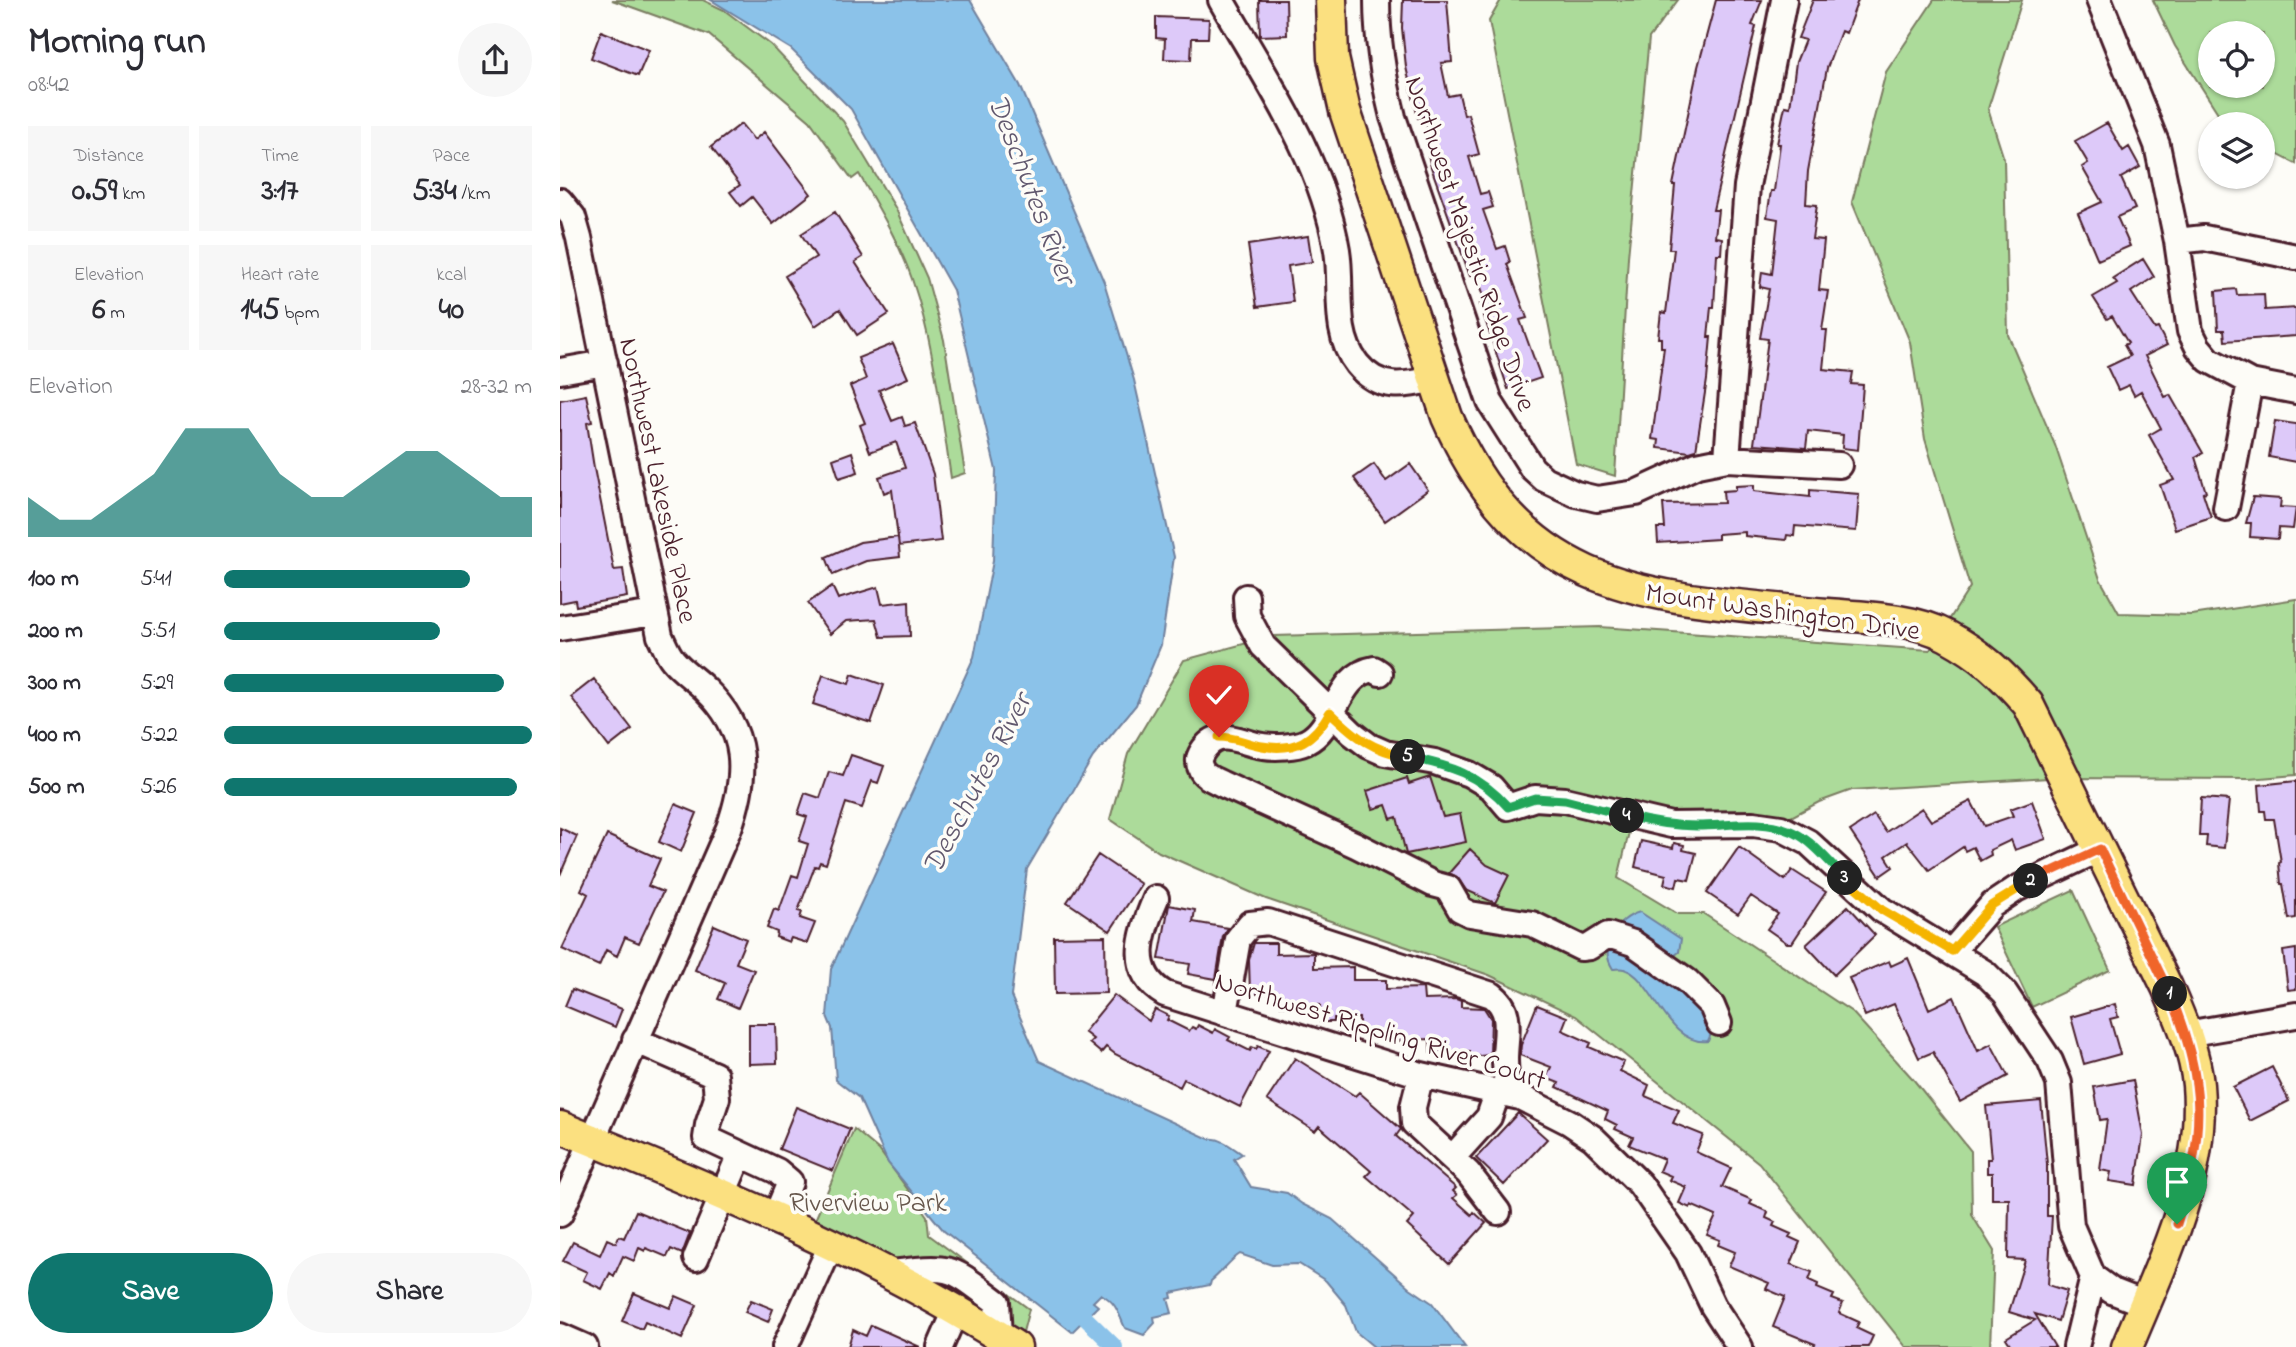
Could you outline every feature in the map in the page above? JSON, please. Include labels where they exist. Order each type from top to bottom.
[{"type":"main road","name":"Mount Washington Drive","points":[[1331,0],[1333,58],[1345,111],[1434,379],[1462,450],[1484,486],[1506,513],[1532,538],[1583,571],[1640,591],[1684,599],[1895,621],[1945,634],[1995,667],[2028,704],[2167,987],[2186,1034],[2198,1083],[2198,1125],[2191,1178],[2177,1224],[2127,1347]]},
{"type":"main road","points":[[560,1127],[832,1243],[892,1273],[1007,1342]]},
{"type":"street","points":[[1221,0],[1300,138],[1313,170],[1334,232],[1340,272],[1340,316],[1344,340],[1354,361],[1366,374],[1402,387],[1434,379]]},
{"type":"street","name":"Northwest Majestic Ridge Drive","points":[[1377,0],[1377,36],[1383,78],[1393,117],[1490,402],[1532,468],[1557,486],[1597,499],[1636,493],[1697,465],[1727,459],[1839,465]]},
{"type":"street","points":[[1727,459],[1747,186],[1784,0]]},
{"type":"street","points":[[2099,0],[2157,145],[2177,241],[2190,331],[2198,347],[2209,360],[2250,382],[2296,391]]},
{"type":"street","name":"Northwest Lakeside Place","points":[[560,201],[573,218],[579,238],[660,636],[673,660],[707,690],[727,714],[743,764],[741,795],[729,828],[560,1214]]},
{"type":"street","points":[[2177,241],[2204,238],[2296,257]]},
{"type":"street","points":[[560,371],[605,363]]},
{"type":"street","points":[[2226,508],[2250,382]]},
{"type":"street","points":[[1246,597],[1247,616],[1263,646],[1368,746],[1385,753],[1434,762],[1469,774],[1491,787],[1508,807],[1535,798],[1565,800],[1671,825],[1753,824],[1782,828],[1808,842],[1882,910],[1985,973],[2005,993],[2050,1061],[2059,1083],[2071,1226],[2093,1277],[2112,1291],[2145,1304]]},
{"type":"street","points":[[560,628],[654,613]]},
{"type":"street","points":[[1380,673],[1374,669],[1357,675],[1319,732],[1307,742],[1261,746],[1242,739],[1219,737],[1201,753],[1198,760],[1200,769],[1205,775],[1222,784],[1356,845],[1433,884],[1448,888],[1460,909],[1470,914],[1532,924],[1581,948],[1589,947],[1608,935],[1633,943],[1700,992],[1712,1006],[1719,1023]]},
{"type":"street","points":[[1952,951],[1992,905],[2016,889],[2100,849]]},
{"type":"street","name":"Northwest Rippling River Court","points":[[1156,898],[1148,917],[1140,960],[1143,974],[1151,986],[1165,994],[1421,1075],[1503,1093],[1542,1107],[1593,1139],[1640,1184],[1688,1253],[1713,1306],[1740,1347]]},
{"type":"street","points":[[1224,1013],[1238,939],[1250,924],[1268,922],[1492,995],[1505,1010],[1508,1019],[1503,1093],[1489,1117],[1452,1158]]},
{"type":"street","points":[[2186,1034],[2296,1015]]},
{"type":"street","points":[[635,1040],[715,1074],[718,1098],[706,1138],[777,1171],[790,1182],[775,1218]]},
{"type":"street","points":[[1421,1075],[1413,1107],[1415,1123],[1485,1192],[1498,1212]]},
{"type":"street","points":[[696,1258],[740,1154]]},
{"type":"street","points":[[785,1347],[832,1243]]},
{"type":"street","points":[[892,1273],[943,1267],[957,1272],[997,1302],[1007,1342]]},
{"type":"street","points":[[2076,1347],[2093,1277]]},
{"type":"street","points":[[940,1347],[956,1310]]},
{"type":"street","points":[[560,1336],[585,1347]]},
{"type":"green space","points":[[612,0],[703,0],[724,10],[771,45],[843,121],[896,209],[927,278],[944,340],[965,473],[951,478],[931,352],[912,279],[895,238],[859,174],[852,179],[810,121],[709,35]]},
{"type":"green space","points":[[1501,0],[1678,0],[1649,38],[1628,257],[1615,476],[1576,464],[1489,21]]},
{"type":"green space","points":[[1934,0],[2022,0],[1988,109],[2004,159],[2008,335],[2055,445],[2100,579],[2119,613],[2192,615],[2296,599],[2296,775],[2249,779],[2049,778],[1852,790],[1819,802],[1759,834],[1657,834],[1630,828],[1618,878],[1678,914],[1704,914],[1852,1012],[1913,1079],[1971,1151],[1972,1215],[1994,1251],[1990,1347],[1906,1347],[1759,1163],[1576,1016],[1489,975],[1266,899],[1159,852],[1110,819],[1128,754],[1184,660],[1273,636],[1600,627],[1930,650],[1970,587],[1925,439],[1910,342],[1852,202],[1886,72]]},
{"type":"green space","points":[[2153,0],[2296,0],[2296,164],[2275,153],[2275,112],[2217,112],[2208,98],[2275,98],[2275,21],[2198,21],[2198,82],[2175,46]]},
{"type":"green space","points":[[2073,890],[2110,970],[2032,1007],[1994,927]]},
{"type":"green space","name":"Riverview Park","points":[[854,1129],[879,1150],[927,1216],[929,1235],[1029,1309],[1023,1332],[897,1260],[815,1220]]},
{"type":"water","name":"Deschutes River","points":[[711,0],[970,0],[1020,85],[1104,282],[1134,380],[1174,557],[1161,645],[1136,705],[1093,757],[1027,869],[1011,996],[1039,1061],[1209,1139],[1217,1140],[1242,1154],[1234,1159],[1251,1187],[1287,1193],[1332,1219],[1410,1288],[1432,1303],[1465,1347],[1374,1347],[1356,1332],[1346,1305],[1326,1281],[1299,1264],[1272,1265],[1240,1254],[1210,1285],[1171,1293],[1172,1298],[1168,1299],[1172,1313],[1154,1317],[1155,1323],[1144,1335],[1125,1328],[1114,1305],[1101,1294],[1093,1302],[1098,1306],[1072,1332],[944,1231],[888,1163],[859,1098],[836,1080],[832,1028],[827,1016],[831,969],[974,657],[993,561],[996,470],[953,290],[851,109],[791,49]]},
{"type":"water","points":[[1640,912],[1681,939],[1679,952],[1669,960],[1714,1027],[1708,1041],[1694,1040],[1681,1033],[1634,975],[1624,969],[1613,969],[1608,951],[1612,934],[1624,920]]},
{"type":"building","points":[[1259,0],[1286,0],[1287,35],[1260,36]]},
{"type":"building","points":[[1403,0],[1447,0],[1452,62],[1441,63],[1448,96],[1459,94],[1464,115],[1468,114],[1479,154],[1469,157],[1480,194],[1488,192],[1493,207],[1483,210],[1497,249],[1505,246],[1510,262],[1507,264],[1527,318],[1520,320],[1541,378],[1508,389],[1480,304],[1486,301],[1476,274],[1470,276],[1431,167],[1428,154],[1433,153],[1424,116],[1418,118],[1406,67],[1402,28]]},
{"type":"building","points":[[1716,0],[1762,0],[1752,25],[1756,26],[1713,210],[1718,210],[1715,237],[1722,238],[1721,254],[1717,254],[1714,307],[1711,307],[1707,380],[1696,450],[1690,452],[1658,448],[1659,440],[1652,439],[1664,347],[1661,347],[1661,338],[1658,338],[1661,312],[1666,313],[1674,249],[1669,249],[1673,185],[1698,67]]},
{"type":"building","points":[[1813,0],[1858,0],[1846,33],[1841,31],[1827,68],[1808,171],[1806,204],[1817,205],[1812,239],[1824,240],[1819,290],[1828,291],[1822,330],[1827,330],[1823,369],[1853,372],[1851,384],[1863,385],[1858,450],[1842,448],[1843,435],[1808,431],[1806,448],[1754,444],[1768,339],[1760,338],[1769,289],[1760,287],[1762,272],[1772,274],[1778,219],[1767,217],[1771,191],[1774,191],[1780,144],[1777,144],[1785,106],[1790,107],[1796,62],[1805,40],[1798,38]]},
{"type":"building","points":[[1156,17],[1209,19],[1208,38],[1192,38],[1191,60],[1164,59],[1165,39],[1156,38]]},
{"type":"building","points":[[601,31],[649,50],[638,76],[591,58]]},
{"type":"building","points":[[2107,123],[2123,151],[2129,147],[2140,167],[2121,178],[2135,209],[2117,217],[2130,246],[2098,260],[2078,213],[2102,202],[2082,167],[2088,163],[2075,141]]},
{"type":"building","points":[[741,124],[754,140],[764,132],[811,194],[773,224],[752,197],[741,206],[730,192],[740,185],[711,147]]},
{"type":"building","points":[[835,212],[863,257],[855,262],[889,314],[857,335],[840,309],[815,326],[785,276],[816,257],[801,234]]},
{"type":"building","points":[[1308,236],[1312,262],[1288,266],[1293,302],[1257,307],[1248,245]]},
{"type":"building","points":[[2143,259],[2154,277],[2131,292],[2155,329],[2158,328],[2167,345],[2145,356],[2165,397],[2170,395],[2203,453],[2195,457],[2211,517],[2175,529],[2160,485],[2174,480],[2149,435],[2161,428],[2141,391],[2134,395],[2129,385],[2118,390],[2107,367],[2130,356],[2124,345],[2128,343],[2112,316],[2107,319],[2093,297],[2117,283],[2113,278]]},
{"type":"building","points":[[2236,289],[2237,295],[2264,294],[2265,310],[2296,308],[2296,336],[2225,341],[2224,330],[2218,330],[2216,291]]},
{"type":"building","points":[[893,344],[908,378],[879,390],[892,421],[902,417],[905,426],[915,423],[933,474],[941,541],[899,546],[892,490],[884,493],[879,477],[905,468],[896,442],[870,452],[860,425],[865,423],[850,386],[866,379],[858,358]]},
{"type":"building","points":[[586,395],[592,422],[587,423],[594,468],[614,570],[623,569],[627,597],[576,606],[575,600],[560,603],[560,400]]},
{"type":"building","points":[[2275,421],[2296,424],[2296,462],[2269,457]]},
{"type":"building","points":[[852,452],[858,472],[839,478],[833,459]]},
{"type":"building","points":[[1374,464],[1386,481],[1410,464],[1428,490],[1385,521],[1354,478]]},
{"type":"building","points":[[1754,485],[1754,491],[1810,497],[1810,490],[1859,494],[1856,531],[1795,526],[1794,536],[1787,535],[1786,540],[1745,536],[1745,532],[1718,534],[1718,539],[1658,543],[1657,528],[1665,528],[1663,504],[1724,503],[1723,491],[1736,490],[1736,486]]},
{"type":"building","points":[[2253,497],[2281,499],[2280,507],[2296,508],[2293,529],[2279,528],[2278,539],[2250,537],[2251,523],[2246,523]]},
{"type":"building","points":[[898,537],[900,557],[866,561],[833,575],[826,557],[860,542]]},
{"type":"building","points":[[832,586],[838,599],[878,587],[882,604],[909,601],[910,636],[881,637],[876,619],[846,621],[830,634],[808,603]]},
{"type":"building","points":[[852,674],[884,685],[871,723],[813,704],[823,675],[849,684]]},
{"type":"building","points":[[594,679],[632,729],[609,747],[571,697]]},
{"type":"building","points":[[851,755],[884,766],[878,783],[872,781],[862,808],[846,803],[826,864],[820,862],[818,867],[815,866],[798,911],[802,912],[800,918],[815,923],[807,943],[791,938],[789,942],[776,937],[777,932],[767,928],[774,909],[779,911],[792,875],[798,877],[808,844],[799,841],[807,817],[798,814],[805,793],[820,798],[829,772],[843,776]]},
{"type":"building","points":[[1430,777],[1443,817],[1460,814],[1466,842],[1406,854],[1397,817],[1391,819],[1386,805],[1373,809],[1367,791],[1407,778],[1409,784]]},
{"type":"building","points":[[2296,781],[2296,918],[2289,919],[2281,884],[2281,862],[2274,819],[2266,819],[2265,811],[2261,811],[2259,785]]},
{"type":"building","points":[[2201,798],[2229,800],[2224,848],[2206,846],[2207,836],[2199,836]]},
{"type":"building","points":[[1971,801],[1984,826],[2013,816],[2010,809],[2032,801],[2046,839],[2015,850],[2011,840],[1990,850],[1991,855],[1980,861],[1973,847],[1965,851],[1963,847],[1929,870],[1907,842],[1886,856],[1893,867],[1880,876],[1850,831],[1874,815],[1886,832],[1922,808],[1931,821]]},
{"type":"building","points":[[675,804],[697,813],[681,852],[659,842]]},
{"type":"building","points":[[560,828],[577,836],[560,875]]},
{"type":"building","points":[[607,835],[660,859],[648,886],[663,892],[639,943],[625,937],[617,956],[606,950],[599,966],[562,949],[588,894],[581,890]]},
{"type":"building","points":[[1641,841],[1673,848],[1674,843],[1684,845],[1683,850],[1696,853],[1689,880],[1678,878],[1676,887],[1664,884],[1666,875],[1635,867]]},
{"type":"building","points":[[1739,847],[1785,880],[1792,870],[1826,892],[1792,943],[1787,943],[1767,929],[1778,914],[1751,896],[1738,914],[1707,893]]},
{"type":"building","points":[[1470,849],[1487,865],[1509,875],[1495,903],[1466,890],[1457,877],[1449,873]]},
{"type":"building","points":[[1098,855],[1141,884],[1110,931],[1067,902]]},
{"type":"building","points":[[1169,905],[1195,910],[1193,922],[1228,928],[1223,936],[1216,979],[1188,974],[1190,964],[1159,959]]},
{"type":"building","points":[[1848,906],[1875,935],[1834,975],[1806,945]]},
{"type":"building","points":[[714,925],[746,939],[736,963],[754,970],[738,1008],[718,999],[725,983],[695,970]]},
{"type":"building","points":[[1105,936],[1106,993],[1055,994],[1054,937]]},
{"type":"building","points":[[1254,943],[1276,943],[1276,954],[1314,953],[1314,968],[1353,967],[1353,980],[1386,980],[1386,989],[1423,988],[1424,1000],[1456,999],[1461,1001],[1461,1007],[1484,1008],[1491,1019],[1490,1055],[1470,1057],[1470,1051],[1430,1053],[1430,1039],[1392,1041],[1392,1035],[1359,1036],[1359,1018],[1334,1018],[1334,1022],[1320,1022],[1320,1005],[1281,1006],[1281,993],[1250,994],[1249,960]]},
{"type":"building","points":[[2296,949],[2296,989],[2288,990],[2283,951]]},
{"type":"building","points":[[1908,958],[1929,1009],[1954,997],[1978,1051],[1991,1044],[2008,1076],[1960,1102],[1933,1052],[1919,1058],[1894,1004],[1865,1016],[1849,978],[1889,961],[1891,966]]},
{"type":"building","points":[[572,989],[622,1009],[615,1027],[565,1006]]},
{"type":"building","points":[[1114,995],[1149,1021],[1155,1009],[1169,1016],[1167,1020],[1189,1031],[1192,1027],[1196,1029],[1198,1025],[1213,1033],[1215,1029],[1230,1037],[1228,1040],[1250,1051],[1252,1047],[1256,1049],[1258,1046],[1269,1051],[1240,1107],[1184,1079],[1180,1087],[1106,1047],[1101,1053],[1089,1043],[1093,1039],[1084,1032]]},
{"type":"building","points":[[2115,1004],[2118,1017],[2110,1019],[2120,1054],[2084,1064],[2071,1017]]},
{"type":"building","points":[[1537,1005],[1567,1017],[1562,1030],[1591,1043],[1589,1047],[1624,1062],[1620,1071],[1649,1085],[1645,1096],[1679,1110],[1673,1123],[1703,1135],[1696,1152],[1731,1168],[1722,1187],[1752,1200],[1750,1204],[1768,1212],[1766,1218],[1775,1222],[1773,1226],[1791,1234],[1789,1237],[1800,1242],[1791,1264],[1812,1272],[1809,1280],[1818,1284],[1817,1288],[1834,1295],[1832,1299],[1843,1303],[1839,1313],[1859,1322],[1856,1328],[1873,1336],[1868,1347],[1813,1347],[1815,1344],[1773,1327],[1785,1297],[1766,1289],[1769,1283],[1729,1266],[1735,1252],[1718,1245],[1720,1240],[1707,1235],[1716,1216],[1679,1203],[1686,1187],[1669,1180],[1671,1176],[1659,1171],[1664,1159],[1629,1145],[1633,1137],[1615,1129],[1617,1125],[1605,1119],[1608,1111],[1557,1087],[1559,1083],[1546,1078],[1551,1067],[1520,1055],[1521,1045]]},
{"type":"building","points":[[749,1024],[776,1024],[777,1063],[749,1064]]},
{"type":"building","points":[[1295,1058],[1355,1096],[1359,1092],[1401,1129],[1396,1136],[1456,1188],[1453,1191],[1457,1195],[1453,1198],[1486,1223],[1449,1264],[1407,1225],[1414,1217],[1366,1176],[1371,1171],[1319,1126],[1315,1131],[1267,1100]]},
{"type":"building","points":[[2272,1067],[2289,1101],[2250,1121],[2233,1087]]},
{"type":"building","points":[[2133,1080],[2143,1135],[2136,1185],[2109,1181],[2111,1172],[2100,1170],[2107,1119],[2100,1120],[2094,1087]]},
{"type":"building","points":[[2041,1101],[2047,1164],[2047,1216],[2052,1216],[2048,1285],[2067,1291],[2058,1321],[2035,1314],[2055,1347],[2012,1347],[2006,1338],[2035,1320],[2009,1312],[2025,1260],[2008,1259],[2009,1199],[1992,1199],[1992,1173],[1987,1173],[1987,1159],[1991,1159],[1986,1106]]},
{"type":"building","points":[[796,1107],[850,1129],[833,1171],[779,1149]]},
{"type":"building","points":[[1518,1113],[1547,1139],[1504,1185],[1476,1158]]},
{"type":"building","points":[[636,1211],[690,1233],[682,1254],[671,1249],[667,1257],[646,1248],[645,1251],[639,1248],[634,1261],[623,1256],[614,1276],[610,1273],[602,1289],[583,1280],[587,1272],[563,1261],[573,1242],[600,1255],[607,1239],[616,1243],[619,1236],[624,1238]]},
{"type":"building","points":[[634,1293],[670,1308],[676,1296],[697,1305],[682,1339],[645,1322],[642,1329],[622,1321]]},
{"type":"building","points":[[751,1300],[773,1309],[768,1322],[745,1312]]},
{"type":"building","points":[[871,1325],[920,1347],[848,1347],[853,1330],[866,1336]]},
{"type":"waterway","points":[[1071,1304],[1115,1347]]},
{"type":"route","points":[[1219,737],[1242,739],[1261,746],[1294,745],[1307,742],[1319,732],[1330,712],[1368,746],[1385,753],[1434,762],[1469,774],[1491,787],[1508,807],[1535,798],[1565,800],[1671,825],[1753,824],[1782,828],[1808,842],[1882,910],[1952,951],[1992,905],[2016,889],[2100,849],[2167,987],[2186,1034],[2198,1083],[2198,1125],[2191,1178],[2177,1224]]}]
